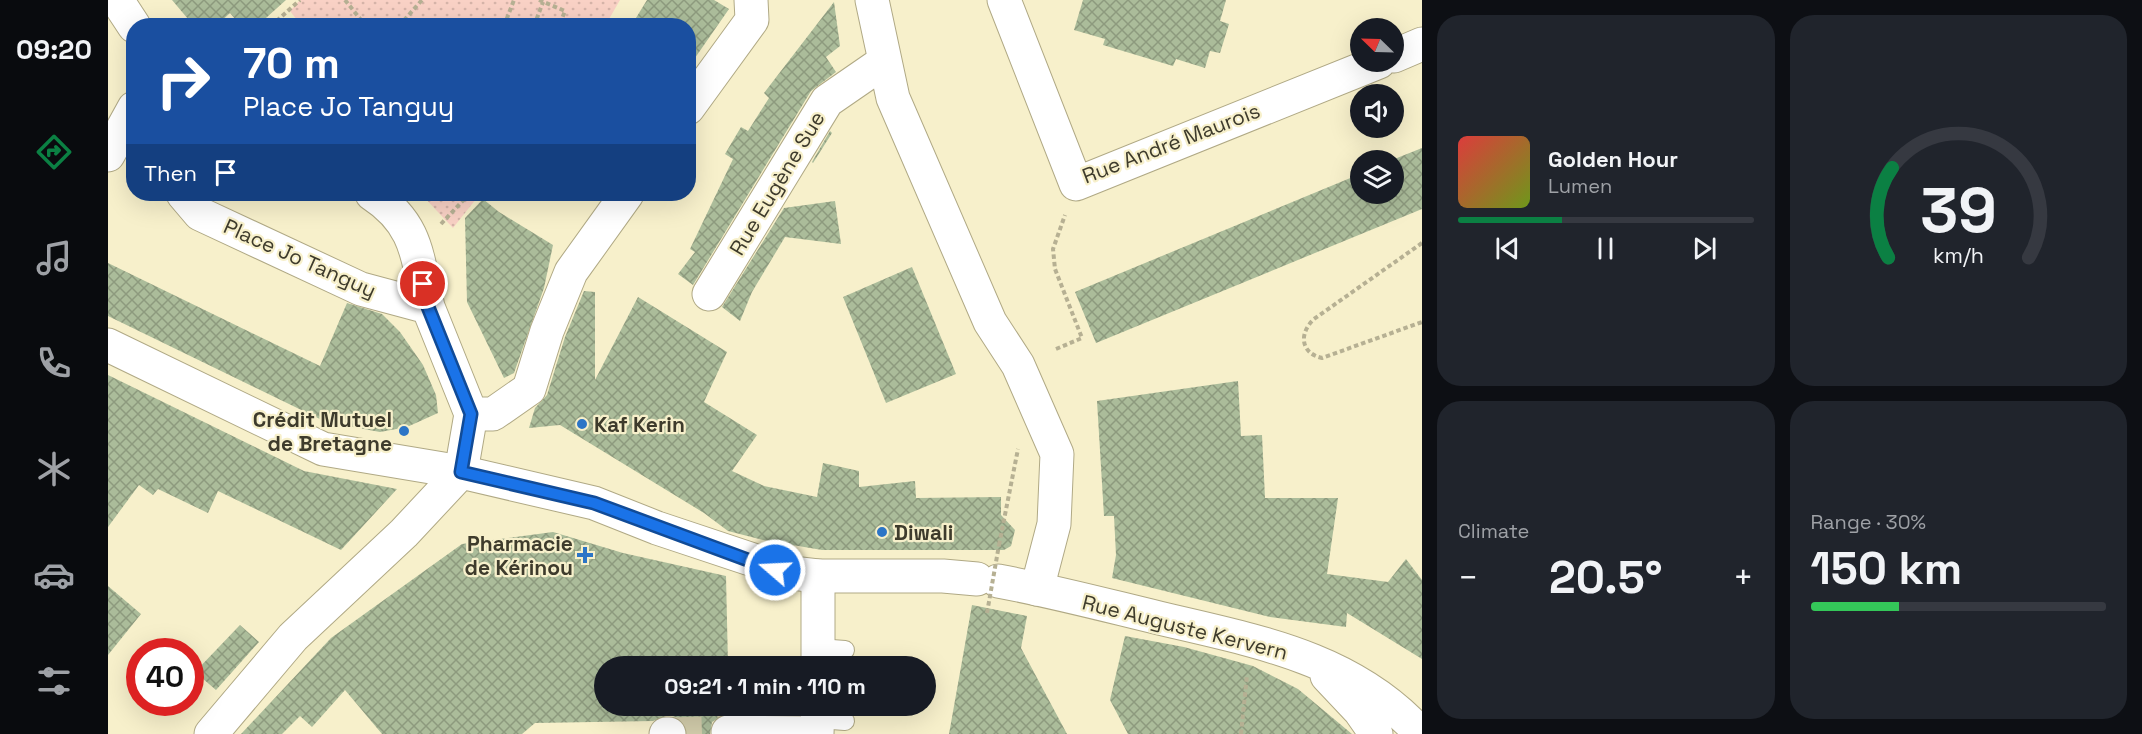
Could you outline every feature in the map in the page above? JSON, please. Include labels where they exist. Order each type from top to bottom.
[{"type":"street","points":[[117,0],[129,18]]},
{"type":"street","points":[[696,97],[752,20],[751,0]]},
{"type":"street","points":[[872,0],[893,98],[990,322],[1018,364],[1057,454],[1054,524],[1037,588]]},
{"type":"street","name":"Rue André Maurois","points":[[1004,0],[1076,184],[1354,72]]},
{"type":"street","points":[[1404,52],[1422,44]]},
{"type":"street","name":"Rue Eugène Sue","points":[[710,294],[827,101],[885,61]]},
{"type":"street","points":[[108,155],[126,122]]},
{"type":"street","name":"Place Jo Tanguy","points":[[189,201],[200,214],[361,289],[428,307]]},
{"type":"street","points":[[211,734],[293,637],[404,533],[461,472],[471,414],[428,307],[412,237],[393,208],[382,201]]},
{"type":"street","points":[[471,414],[493,414],[529,389],[547,331],[571,272],[622,201]]},
{"type":"street","name":"Rue Auguste Kervern","points":[[108,345],[323,449],[461,472],[594,503],[775,570],[818,576],[943,576],[988,580],[1037,588],[1270,644],[1349,676],[1378,693],[1421,734]]},
{"type":"street","points":[[818,576],[827,655]]},
{"type":"street","points":[[1314,661],[1360,711],[1376,734]]},
{"type":"street","points":[[728,732],[823,722]]},
{"type":"path","points":[[281,18],[300,0]]},
{"type":"path","points":[[406,18],[422,0]]},
{"type":"path","points":[[507,18],[514,0]]},
{"type":"path","points":[[348,1],[360,18]]},
{"type":"path","points":[[536,18],[541,1],[565,11],[562,18]]},
{"type":"path","points":[[1056,349],[1082,338],[1055,268],[1053,249],[1076,184]]},
{"type":"path","points":[[412,237],[444,222],[463,201]]},
{"type":"path","points":[[1422,243],[1305,327],[1303,337],[1305,348],[1313,356],[1322,358],[1422,322]]},
{"type":"path","points":[[987,613],[1018,446]]},
{"type":"path","points":[[1241,734],[1247,670]]},
{"type":"shaded area","points":[[300,0],[620,0],[610,18],[296,18],[290,11]]},
{"type":"shaded area","points":[[428,201],[474,201],[453,228]]},
{"type":"building","points":[[172,0],[286,0],[266,18],[234,18],[230,13],[225,18],[187,18]]},
{"type":"building","points":[[647,0],[714,0],[729,9],[696,56],[696,18],[636,18]]},
{"type":"building","points":[[1083,0],[1226,0],[1220,21],[1229,24],[1220,53],[1210,51],[1205,68],[1176,59],[1173,66],[1103,45],[1105,39],[1074,30]]},
{"type":"building","points":[[834,2],[840,46],[826,57],[836,72],[811,91],[693,285],[678,274],[695,252],[690,249],[733,159],[725,154],[741,127],[748,131],[769,98],[764,93]]},
{"type":"building","points":[[830,131],[832,133],[813,163],[812,162]]},
{"type":"building","points":[[1422,148],[1422,209],[1096,343],[1075,292],[1350,178],[1350,204],[1404,204],[1404,155]]},
{"type":"building","points":[[481,201],[485,201],[499,212],[553,245],[544,288],[514,373],[504,378],[467,302],[465,218]]},
{"type":"building","points":[[835,201],[841,244],[785,237],[752,292],[740,321],[722,307],[784,208]]},
{"type":"building","points":[[108,263],[320,366],[347,303],[382,314],[400,332],[423,365],[436,395],[438,413],[407,427],[380,432],[326,422],[108,316]]},
{"type":"building","points":[[912,267],[956,374],[886,403],[843,297]]},
{"type":"building","points":[[584,291],[595,292],[595,380],[638,297],[727,352],[704,402],[757,435],[732,471],[764,486],[817,497],[823,463],[859,471],[859,487],[915,481],[916,498],[1001,497],[1001,515],[1015,530],[1011,546],[1004,550],[822,550],[763,540],[728,531],[704,513],[560,425],[529,428],[535,408],[547,395],[565,337]]},
{"type":"building","points":[[108,375],[304,471],[397,489],[341,550],[218,491],[208,513],[158,489],[153,495],[139,485],[108,527]]},
{"type":"building","points":[[1238,381],[1241,436],[1262,435],[1265,498],[1338,498],[1327,574],[1388,582],[1406,559],[1422,580],[1422,659],[1347,613],[1346,627],[1270,617],[1112,578],[1116,555],[1114,516],[1104,516],[1097,401]]},
{"type":"building","points":[[553,532],[623,553],[726,576],[728,656],[594,656],[594,716],[666,716],[653,721],[535,723],[522,734],[382,734],[345,690],[312,727],[300,716],[282,734],[241,734],[331,638],[462,544]]},
{"type":"building","points":[[108,586],[141,614],[108,655]]},
{"type":"building","points":[[972,605],[1027,616],[1021,648],[1067,734],[949,734]]},
{"type":"building","points":[[240,625],[259,642],[216,690],[204,680],[204,663]]},
{"type":"building","points":[[1125,636],[1184,647],[1253,666],[1298,689],[1352,734],[1128,734],[1110,700]]},
{"type":"building","points":[[672,716],[722,716],[712,722],[710,734],[688,734],[685,724]]},
{"type":"tunnel","points":[[669,734],[728,732]]},
{"type":"place","name":"Kaf Kerin","points":[[582,424]]},
{"type":"place","name":"Crédit Mutuel de Bretagne","points":[[404,431]]},
{"type":"place","name":"Diwali","points":[[882,532]]},
{"type":"place","name":"Pharmacie de Kérinou","points":[[585,555]]},
{"type":"route","points":[[423,284],[428,307],[454,365],[471,414],[461,472],[594,503],[775,570]]}]
